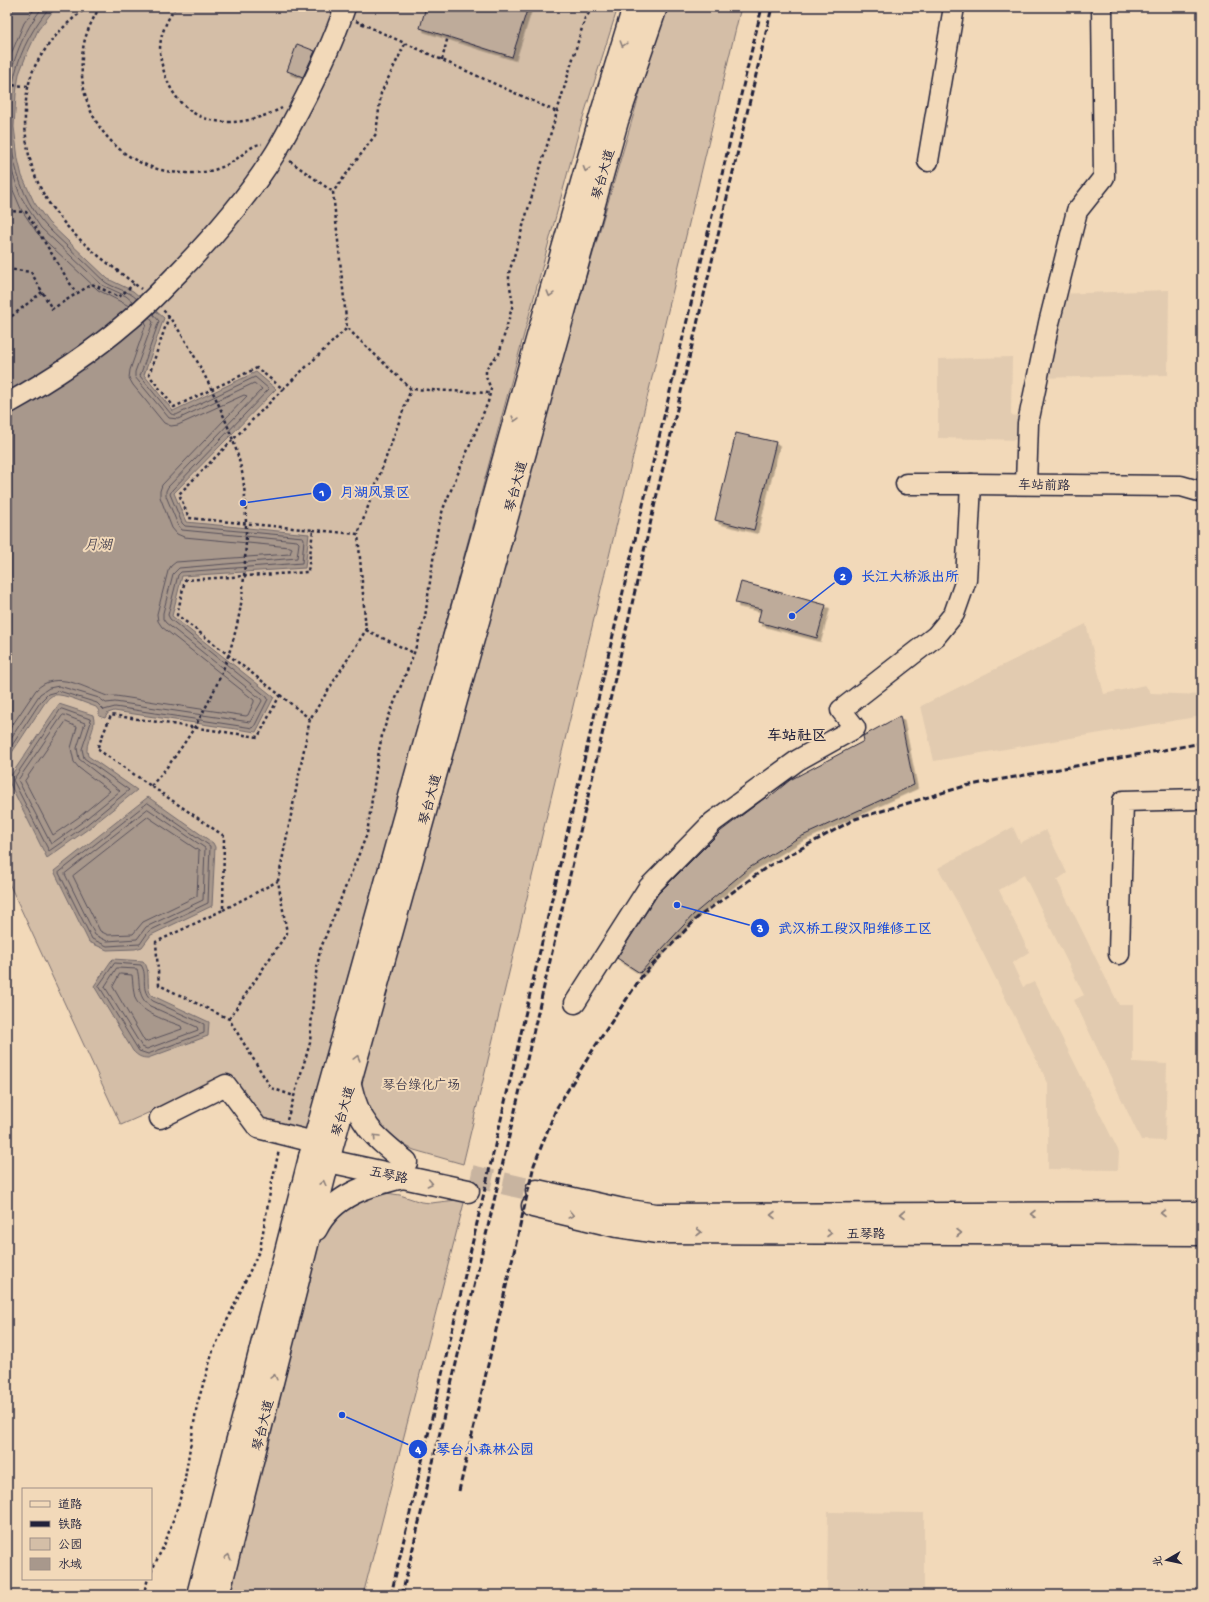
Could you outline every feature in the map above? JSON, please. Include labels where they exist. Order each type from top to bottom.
[{"type":"main road","name":"琴台大道","points":[[198,1595],[321,1152],[541,325],[634,7]]},
{"type":"main road","name":"琴台大道","points":[[218,1595],[307,1246],[321,1152],[350,1085],[617,121],[656,7]]},
{"type":"main road","points":[[307,1246],[322,1217],[336,1203],[348,1195],[384,1181],[404,1169],[366,1126],[356,1108],[350,1085]]},
{"type":"main road","name":"五琴路","points":[[321,1152],[470,1183]]},
{"type":"main road","name":"五琴路","points":[[1202,1213],[656,1215],[535,1198],[623,1228],[656,1232],[1202,1234]]},
{"type":"street","points":[[928,161],[954,7]]},
{"type":"street","points":[[1026,484],[1028,423],[1049,323],[1077,211],[1104,177],[1102,7]]},
{"type":"street","points":[[7,404],[71,365],[103,342],[151,300],[218,230],[252,188],[276,152],[325,58],[344,11]]},
{"type":"street","points":[[1181,486],[1202,476]]},
{"type":"street","name":"车站前路","points":[[906,484],[1181,486]]},
{"type":"street","points":[[575,1003],[638,903],[654,882],[713,822],[798,760],[855,728],[841,710],[936,636],[954,614],[966,580],[971,484]]},
{"type":"street","points":[[1181,486],[1202,492]]},
{"type":"street","points":[[1119,954],[1123,801],[1202,799]]},
{"type":"street","points":[[160,1118],[226,1085],[258,1128],[283,1134],[321,1152]]},
{"type":"path","points":[[88,7],[68,22],[51,42],[34,69],[28,86],[25,141],[35,176],[44,195],[61,220],[82,241],[134,284],[169,316],[192,352],[212,391],[231,434],[244,484],[246,527],[241,605],[227,659],[194,727],[166,768],[150,786]]},
{"type":"path","points":[[100,7],[90,26],[83,48],[82,71],[85,96],[93,117],[117,148],[134,160],[154,169],[186,174],[216,169],[232,162],[258,144],[266,144],[333,192]]},
{"type":"path","points":[[175,7],[162,30],[160,38],[160,56],[171,90],[187,109],[194,114],[212,120],[231,122],[255,118],[284,107]]},
{"type":"path","points":[[152,1570],[165,1543],[178,1506],[184,1484],[197,1405],[213,1351],[260,1249],[271,1187],[283,1134],[310,1043],[314,985],[320,950],[367,834],[383,731],[414,653],[425,617],[437,532],[443,509],[488,402],[490,386],[486,377],[486,370],[489,364],[499,354],[513,304],[509,273],[585,18],[594,7]]},
{"type":"path","points":[[344,11],[405,44],[557,112]]},
{"type":"path","points":[[442,60],[448,36]]},
{"type":"path","points":[[405,44],[381,93],[376,134],[333,192],[347,328],[411,389],[490,393]]},
{"type":"path","points":[[7,85],[28,86]]},
{"type":"path","points":[[7,211],[26,212],[76,294]]},
{"type":"path","points":[[7,269],[30,272],[52,309],[92,284],[119,297],[134,284]]},
{"type":"path","points":[[7,320],[42,292]]},
{"type":"path","points":[[169,316],[149,375],[174,407],[212,391],[257,368],[283,389]]},
{"type":"path","points":[[347,328],[283,389],[179,494],[189,518],[358,534]]},
{"type":"path","points":[[229,1019],[287,932],[278,880],[310,719],[366,630],[358,534],[411,389]]},
{"type":"path","points":[[310,719],[176,615],[185,580],[244,574],[308,572],[313,530]]},
{"type":"path","points":[[366,630],[414,653]]},
{"type":"path","points":[[223,910],[224,836],[97,749],[111,715],[258,737],[280,695]]},
{"type":"path","points":[[278,880],[223,910],[156,942],[159,985],[229,1019],[271,1088],[294,1096]]},
{"type":"path","points":[[143,1595],[148,1580]]},
{"type":"shaded area","points":[[1169,290],[1168,375],[1037,378],[1056,294]]},
{"type":"shaded area","points":[[1012,357],[1011,415],[1024,417],[1024,440],[938,438],[938,359]]},
{"type":"shaded area","points":[[1086,624],[1104,694],[1145,685],[1151,693],[1202,695],[1202,716],[934,761],[921,706]]},
{"type":"shaded area","points":[[1013,827],[1020,843],[1046,830],[1067,873],[1057,880],[1119,1005],[1133,1005],[1133,1062],[1167,1064],[1165,1141],[1141,1140],[1074,1000],[1084,995],[1024,875],[999,890],[1029,952],[1012,963],[1023,987],[1034,982],[1119,1152],[1118,1170],[1048,1169],[1048,1083],[959,905],[938,868]]},
{"type":"shaded area","points":[[828,1512],[924,1513],[924,1595],[827,1595]]},
{"type":"green space","points":[[7,7],[618,7],[580,127],[308,1133],[262,1121],[229,1077],[121,1125],[7,879]]},
{"type":"green space","name":"琴台绿化广场","points":[[665,7],[741,7],[463,1164],[414,1150],[400,1143],[372,1122],[360,1086],[545,418]]},
{"type":"green space","points":[[379,1192],[400,1195],[421,1202],[431,1203],[465,1199],[363,1595],[229,1595],[319,1236],[340,1208]]},
{"type":"water","name":"月湖","points":[[7,7],[56,7],[38,30],[19,74],[14,127],[18,159],[22,176],[34,202],[48,222],[108,279],[133,291],[164,318],[144,375],[173,411],[256,372],[276,389],[174,493],[186,522],[309,534],[305,568],[182,576],[172,616],[274,697],[256,732],[114,711],[108,713],[105,718],[99,716],[99,711],[96,707],[69,697],[54,695],[44,704],[7,760]]},
{"type":"water","points":[[59,704],[93,715],[94,726],[87,745],[88,756],[137,790],[88,829],[47,858],[8,780]]},
{"type":"water","points":[[148,797],[213,843],[215,847],[212,906],[151,935],[142,947],[135,949],[107,950],[89,942],[54,871]]},
{"type":"water","points":[[113,959],[143,961],[146,965],[148,973],[148,987],[151,995],[209,1022],[208,1036],[148,1058],[141,1057],[136,1054],[94,986]]},
{"type":"building","points":[[426,7],[528,7],[512,57],[420,28]]},
{"type":"building","points":[[297,44],[315,51],[303,77],[287,71]]},
{"type":"building","points":[[736,433],[776,442],[754,530],[715,520]]},
{"type":"building","points":[[741,582],[826,605],[817,638],[758,622],[761,609],[735,603]]},
{"type":"building","points":[[900,716],[914,785],[798,838],[749,868],[694,914],[640,973],[617,958],[658,894],[721,831],[766,797],[767,799],[790,780],[864,741],[863,736]]},
{"type":"tunnel","points":[[471,1176],[537,1191]]},
{"type":"railway","points":[[391,1595],[650,475],[762,7]]},
{"type":"railway","points":[[402,1595],[574,858],[660,481],[772,7]]},
{"type":"railway","points":[[459,1491],[534,1165],[556,1109],[642,976],[697,918],[767,867],[855,819],[965,786],[1202,743]]},
{"type":"place","name":"月湖风景区","points":[[243,503]]},
{"type":"place","name":"长江大桥派出所","points":[[792,616]]},
{"type":"place","name":"武汉桥工段汉阳维修工区","points":[[677,905]]},
{"type":"place","name":"琴台小森林公园","points":[[342,1415]]},
{"type":"district","name":"车站社区","points":[[797,735]]}]
